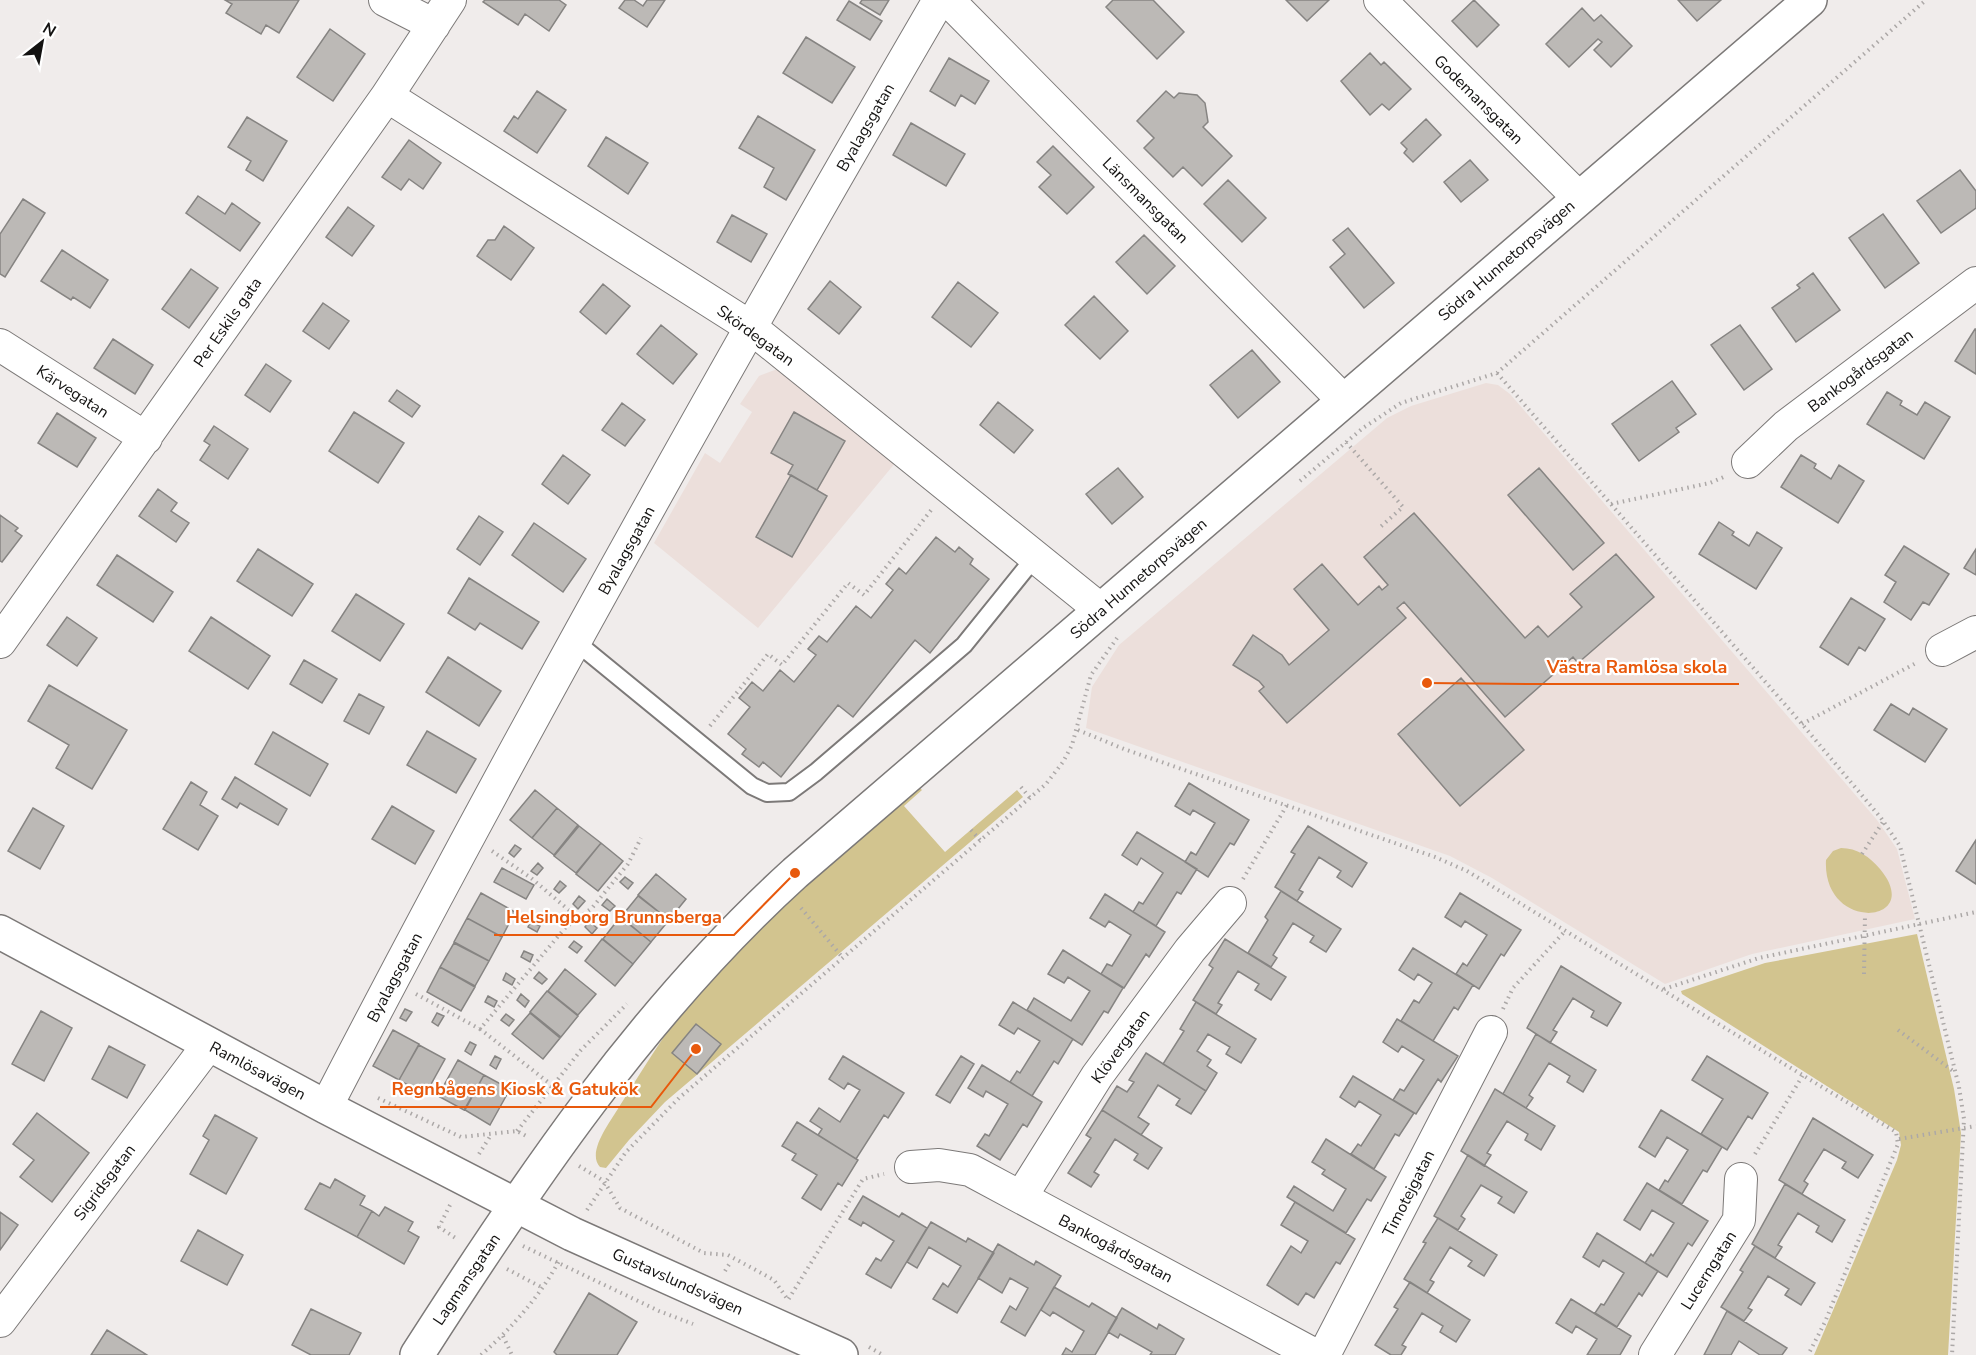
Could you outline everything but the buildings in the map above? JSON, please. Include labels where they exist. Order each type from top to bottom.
[{"type":"street","points":[[385,0],[442,13]]},
{"type":"street","name":"Byalagsgatan","points":[[326,1107],[470,836],[749,326],[939,0]]},
{"type":"street","name":"Länsmansgatan","points":[[948,0],[1344,401]]},
{"type":"street","name":"Godemansgatan","points":[[1380,0],[1578,197]]},
{"type":"street","name":"Södra Hunnetorpsvägen","points":[[517,1205],[590,1101],[730,934],[795,873],[1109,623],[1344,401],[1578,197],[1810,0]]},
{"type":"street","name":"Per Eskils gata","points":[[0,642],[387,96],[442,13]]},
{"type":"street","name":"Skördegatan","points":[[387,96],[749,326],[1035,557],[1109,623]]},
{"type":"street","name":"Bankogårdsgatan","points":[[1748,462],[1786,426],[1976,283]]},
{"type":"street","name":"Kärvegatan","points":[[0,345],[146,438]]},
{"type":"street","points":[[1942,650],[1976,632]]},
{"type":"street","name":"Klövergatan","points":[[1021,1197],[1097,1076],[1190,950],[1230,903]]},
{"type":"street","name":"Ramlösavägen","points":[[0,932],[326,1107],[517,1205]]},
{"type":"street","name":"Timotejgatan","points":[[1324,1355],[1491,1032]]},
{"type":"street","name":"Sigridsgatan","points":[[0,1321],[209,1044]]},
{"type":"street","name":"Bankogårdsgatan","points":[[911,1167],[939,1165],[970,1170],[1315,1355]]},
{"type":"street","name":"Lucerngatan","points":[[1655,1355],[1738,1220],[1741,1179]]},
{"type":"street","name":"Gustavslundsvägen","points":[[517,1205],[572,1234],[841,1355]]},
{"type":"street","name":"Lagmansgatan","points":[[417,1355],[481,1254],[517,1205]]},
{"type":"lane","points":[[576,642],[752,786],[767,793],[789,792],[884,716],[964,645],[1035,557]]},
{"type":"path","points":[[1294,486],[1346,442],[1401,403],[1477,381],[1497,372],[1926,0]]},
{"type":"path","points":[[1497,372],[1802,724],[1900,846],[1906,863],[1955,1072],[1964,1127],[1952,1355]]},
{"type":"path","points":[[1346,442],[1403,507],[1378,529]]},
{"type":"path","points":[[1610,504],[1710,483],[1748,462]]},
{"type":"path","points":[[697,742],[768,654],[782,665],[848,583],[864,595],[950,488]]},
{"type":"path","points":[[481,1355],[503,1336],[557,1264],[604,1181],[636,1140],[679,1098],[1030,798],[1058,769],[1078,730],[1091,675],[1109,623]]},
{"type":"path","points":[[1802,724],[1942,650]]},
{"type":"path","points":[[1078,730],[1124,749],[1435,856],[1467,871],[1896,1132],[1899,1139],[1825,1322],[1808,1355]]},
{"type":"path","points":[[1021,787],[1030,798]]},
{"type":"path","points":[[1230,903],[1287,805]]},
{"type":"path","points":[[1862,854],[1883,822]]},
{"type":"path","points":[[971,830],[981,840]]},
{"type":"path","points":[[470,836],[531,878],[577,917]]},
{"type":"path","points":[[480,1029],[577,917],[592,908],[628,864],[641,838]]},
{"type":"path","points":[[795,903],[843,958]]},
{"type":"path","points":[[1663,989],[1759,958],[1976,912]]},
{"type":"path","points":[[1864,974],[1865,914]]},
{"type":"path","points":[[1491,1032],[1513,988],[1566,930]]},
{"type":"path","points":[[392,981],[480,1029],[553,1086]]},
{"type":"path","points":[[1898,1030],[1955,1072]]},
{"type":"path","points":[[517,1131],[581,1050]]},
{"type":"path","points":[[1741,1179],[1803,1075]]},
{"type":"path","points":[[1899,1139],[1976,1126]]},
{"type":"path","points":[[604,1181],[620,1208],[704,1252],[728,1255],[747,1265],[774,1280],[788,1300],[863,1179],[911,1167]]},
{"type":"path","points":[[725,1272],[730,1263]]},
{"type":"path","points":[[503,1336],[512,1355]]},
{"type":"shaded area","points":[[780,368],[896,462],[758,628],[654,543],[705,453],[720,463],[752,412],[740,404],[759,376]]},
{"type":"shaded area","points":[[1486,383],[1498,385],[1510,394],[1877,820],[1897,849],[1915,919],[1752,954],[1665,984],[1492,878],[1450,856],[1086,728],[1092,687],[1119,645],[1387,418],[1411,406]]},
{"type":"shaded area","points":[[919,787],[922,790],[904,806],[945,852],[1017,790],[1023,797],[665,1102],[606,1168],[600,1167],[596,1161],[596,1153],[601,1137],[685,1007],[735,951],[786,902]]},
{"type":"shaded area","points":[[1841,848],[1863,854],[1880,869],[1891,887],[1890,901],[1882,910],[1869,913],[1853,910],[1839,900],[1829,884],[1826,860],[1833,851]]},
{"type":"shaded area","points":[[1917,934],[1954,1089],[1961,1133],[1948,1355],[1814,1355],[1897,1160],[1901,1145],[1899,1132],[1682,994],[1681,991],[1765,963]]},
{"type":"place","name":"Västra Ramlösa skola","points":[[1427,683]]},
{"type":"place","name":"Helsingborg Brunnsberga","points":[[795,873]]},
{"type":"place","name":"Regnbågens Kiosk & Gatukök","points":[[696,1049]]}]
